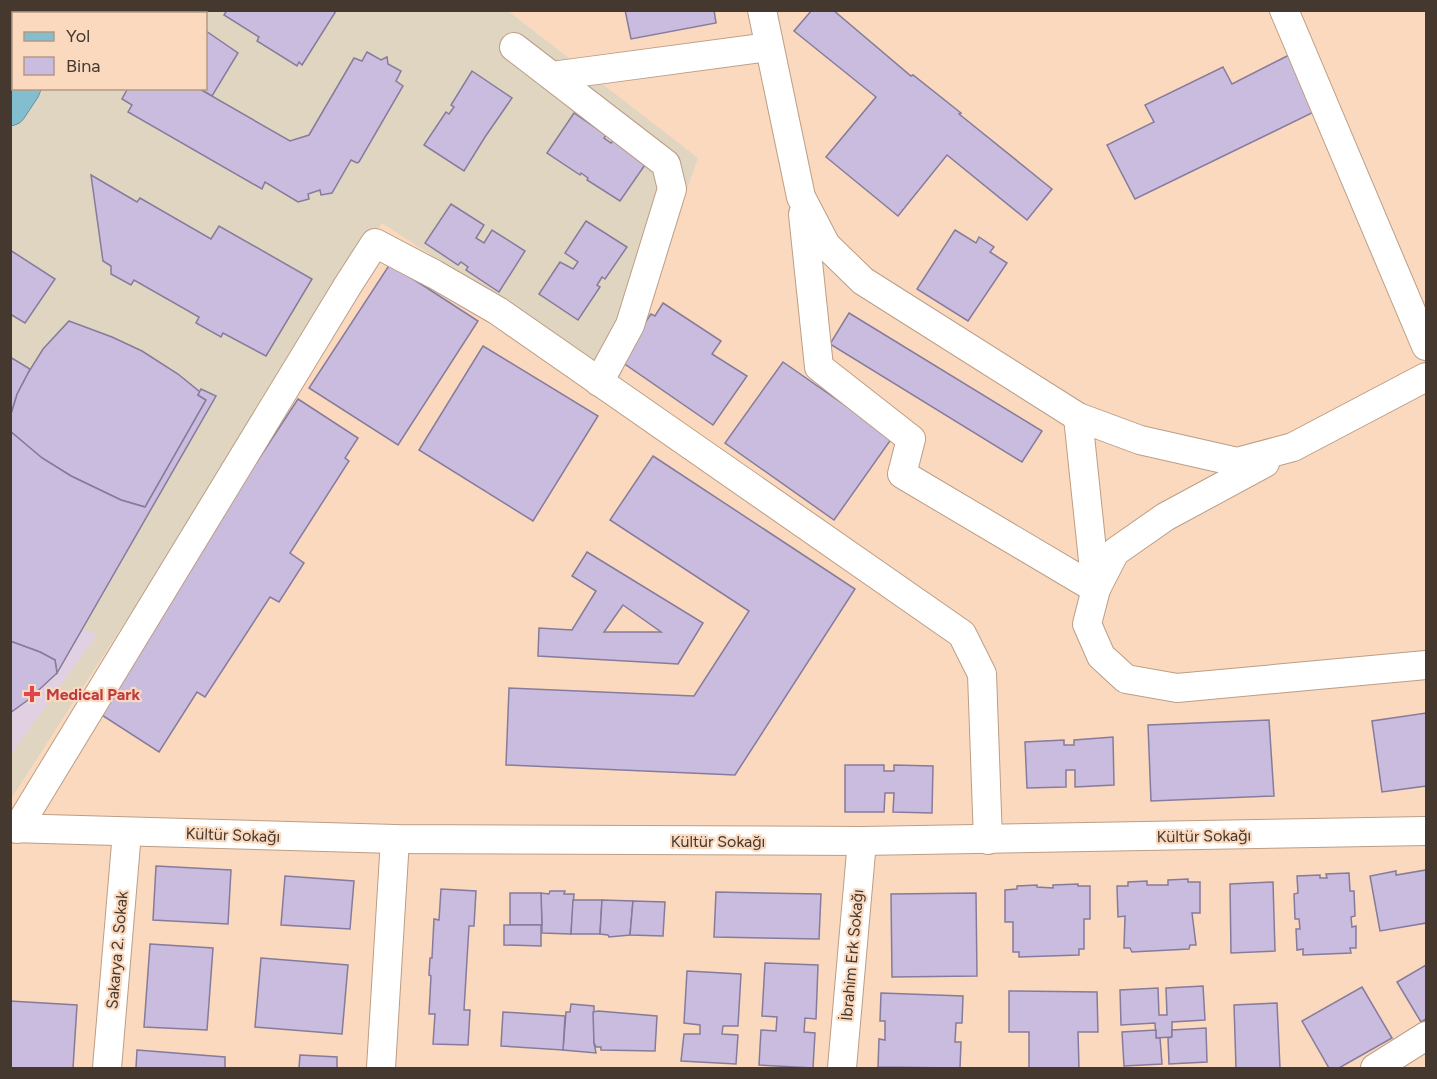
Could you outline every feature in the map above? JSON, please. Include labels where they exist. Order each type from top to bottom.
[{"type":"main road","points":[[10,109],[23,90]]},
{"type":"street","points":[[762,10],[801,197],[819,367],[910,439],[902,474],[1096,589]]},
{"type":"street","points":[[1284,10],[1426,346]]},
{"type":"street","points":[[514,47],[666,164],[672,189],[630,325],[599,382]]},
{"type":"street","points":[[552,76],[770,47]]},
{"type":"street","points":[[801,197],[826,245],[863,281],[1078,417],[1140,440],[1237,462],[1293,447]]},
{"type":"street","points":[[14,828],[375,243],[498,311],[962,634],[982,674],[988,840]]},
{"type":"street","points":[[1426,377],[1165,517],[1115,552],[1096,589],[1087,624],[1101,656],[1126,679],[1178,688],[1426,665]]},
{"type":"street","points":[[1078,417],[1096,589]]},
{"type":"street","name":"Kültür Sokağı","points":[[14,828],[395,839],[862,842],[1426,831]]},
{"type":"street","name":"Sakarya 2. Sokak","points":[[107,1068],[127,832]]},
{"type":"street","points":[[381,1068],[395,839]]},
{"type":"street","name":"İbrahim Erk Sokağı","points":[[842,1068],[862,842]]},
{"type":"street","points":[[1375,1068],[1426,1036]]},
{"type":"shaded area","points":[[508,11],[698,158],[620,378],[382,223],[11,799],[11,123],[33,90],[207,90],[207,12],[85,12]]},
{"type":"shaded area","name":"Medical Park","points":[[11,595],[97,635],[11,754]]},
{"type":"building","points":[[227,10],[336,11],[302,65],[299,62],[297,66],[257,41],[259,37],[224,15]]},
{"type":"building","points":[[625,10],[714,10],[716,23],[631,39]]},
{"type":"building","points":[[812,10],[833,10],[1052,189],[1027,220],[947,155],[898,216],[826,157],[876,97],[794,31]]},
{"type":"building","points":[[207,32],[238,53],[212,96],[202,90],[207,90]]},
{"type":"building","points":[[367,52],[381,60],[387,57],[388,64],[401,71],[396,81],[403,86],[359,162],[351,160],[332,193],[321,195],[320,190],[308,194],[309,199],[298,202],[265,182],[262,189],[128,112],[132,105],[122,99],[127,90],[201,90],[290,141],[309,135],[354,58],[362,61]]},
{"type":"building","points":[[1289,55],[1316,111],[1135,199],[1107,145],[1154,122],[1145,105],[1223,67],[1232,84]]},
{"type":"building","points":[[472,71],[512,98],[464,171],[424,145],[446,112],[449,114],[454,107],[451,105]]},
{"type":"building","points":[[574,113],[606,135],[604,138],[611,143],[614,140],[647,162],[620,201],[587,180],[588,178],[581,173],[580,175],[547,153]]},
{"type":"building","points":[[91,175],[137,202],[140,198],[211,239],[219,226],[312,279],[266,356],[223,333],[221,337],[196,323],[199,317],[134,280],[131,285],[111,274],[111,266],[103,261]]},
{"type":"building","points":[[451,204],[484,225],[476,238],[484,243],[492,230],[525,251],[499,292],[466,270],[468,267],[461,262],[458,265],[425,243]]},
{"type":"building","points":[[586,221],[627,247],[605,279],[602,277],[597,285],[600,287],[578,320],[539,294],[560,262],[573,269],[578,262],[565,253]]},
{"type":"building","points":[[955,230],[976,243],[979,237],[994,247],[990,252],[1007,263],[968,321],[917,289]]},
{"type":"building","points":[[10,250],[55,279],[25,323],[10,314]]},
{"type":"building","points":[[390,264],[478,321],[398,445],[309,388]]},
{"type":"building","points":[[663,303],[721,341],[712,354],[747,376],[713,425],[619,360],[651,314],[655,316]]},
{"type":"building","points":[[849,313],[1042,431],[1022,462],[830,344]]},
{"type":"building","points":[[69,321],[142,351],[178,374],[206,400],[145,507],[121,500],[71,476],[42,458],[10,431],[10,417],[17,394],[28,373],[43,349]]},
{"type":"building","points":[[483,346],[598,416],[533,521],[419,450]]},
{"type":"building","points":[[10,357],[30,369],[17,394],[10,417]]},
{"type":"building","points":[[783,362],[892,438],[834,520],[725,443]]},
{"type":"building","points":[[201,389],[216,396],[57,673],[55,660],[10,641],[10,431],[42,458],[71,476],[121,500],[145,507],[206,400],[198,395]]},
{"type":"building","points":[[298,399],[358,438],[345,458],[349,461],[290,553],[304,563],[279,602],[270,597],[205,697],[197,692],[159,752],[94,710]]},
{"type":"building","points":[[653,456],[855,589],[735,775],[506,765],[509,688],[694,696],[749,611],[610,520]]},
{"type":"building","points":[[587,552],[703,623],[678,664],[538,656],[539,628],[572,630],[596,591],[572,576]],"holes":[[[623,605],[661,632],[604,632]]]},
{"type":"building","points":[[10,641],[55,660],[57,673],[10,713]]},
{"type":"building","points":[[1426,713],[1426,786],[1382,792],[1372,721]]},
{"type":"building","points":[[1269,720],[1274,796],[1151,801],[1148,725]]},
{"type":"building","points":[[1113,737],[1114,785],[1075,787],[1075,770],[1066,770],[1066,787],[1027,788],[1025,742],[1064,740],[1064,745],[1074,745],[1074,740]]},
{"type":"building","points":[[845,765],[884,765],[884,771],[894,771],[894,765],[933,766],[932,813],[893,812],[894,793],[885,793],[884,812],[845,812]]},
{"type":"building","points":[[156,866],[231,870],[228,924],[153,920]]},
{"type":"building","points":[[1426,870],[1426,923],[1380,931],[1370,876],[1396,871],[1396,875]]},
{"type":"building","points":[[1349,873],[1350,891],[1354,891],[1355,916],[1351,917],[1352,927],[1356,926],[1356,948],[1350,948],[1351,953],[1303,955],[1303,949],[1297,950],[1296,929],[1300,929],[1299,919],[1295,919],[1294,894],[1298,893],[1297,876],[1320,875],[1320,878],[1327,878],[1326,874]]},
{"type":"building","points":[[285,876],[354,881],[350,929],[281,925]]},
{"type":"building","points":[[1188,879],[1188,882],[1200,882],[1200,913],[1192,913],[1196,945],[1190,945],[1189,949],[1132,952],[1130,948],[1124,948],[1125,916],[1118,917],[1117,886],[1128,886],[1128,882],[1147,881],[1147,885],[1168,885],[1168,880]]},
{"type":"building","points":[[1273,882],[1275,951],[1231,953],[1230,884]]},
{"type":"building","points":[[1078,884],[1078,886],[1090,886],[1090,919],[1084,919],[1084,949],[1079,949],[1079,955],[1019,957],[1019,952],[1013,952],[1013,922],[1005,922],[1005,890],[1017,889],[1017,886],[1037,885],[1037,887],[1053,888],[1053,885]]},
{"type":"building","points":[[441,889],[476,891],[474,926],[469,926],[464,1010],[470,1010],[468,1045],[433,1044],[435,1014],[429,1014],[431,976],[429,975],[434,919],[439,920]]},
{"type":"building","points":[[550,891],[565,891],[564,894],[574,894],[571,934],[542,933],[541,893],[549,894]]},
{"type":"building","points":[[716,892],[821,894],[819,939],[714,937]]},
{"type":"building","points":[[510,893],[541,893],[542,925],[510,925]]},
{"type":"building","points":[[976,893],[977,976],[892,977],[891,894]]},
{"type":"building","points":[[573,900],[602,900],[600,934],[571,934]]},
{"type":"building","points":[[602,900],[633,901],[630,935],[609,937],[600,934]]},
{"type":"building","points":[[633,901],[665,902],[663,936],[630,935]]},
{"type":"building","points":[[504,925],[541,925],[541,946],[504,945]]},
{"type":"building","points":[[150,944],[213,948],[207,1030],[144,1027]]},
{"type":"building","points":[[261,958],[348,965],[342,1034],[255,1027]]},
{"type":"building","points":[[765,963],[818,965],[816,1019],[805,1018],[804,1032],[815,1033],[813,1068],[759,1065],[761,1030],[776,1031],[777,1017],[762,1016]]},
{"type":"building","points":[[1426,965],[1426,1019],[1421,1022],[1397,982]]},
{"type":"building","points":[[687,971],[741,974],[738,1026],[723,1026],[722,1034],[738,1035],[736,1064],[681,1061],[684,1034],[700,1034],[700,1025],[684,1023]]},
{"type":"building","points":[[1203,986],[1205,1020],[1172,1022],[1172,1037],[1156,1038],[1155,1023],[1121,1025],[1120,990],[1158,988],[1159,1015],[1167,1015],[1166,988]]},
{"type":"building","points":[[1362,987],[1392,1038],[1339,1068],[1329,1068],[1302,1021]]},
{"type":"building","points":[[1009,991],[1097,992],[1098,1032],[1078,1032],[1079,1068],[1029,1068],[1029,1032],[1009,1032]]},
{"type":"building","points":[[881,993],[963,996],[962,1023],[956,1023],[955,1042],[961,1042],[960,1068],[878,1067],[879,1039],[885,1040],[885,1021],[880,1021]]},
{"type":"building","points":[[10,1001],[77,1005],[73,1068],[10,1068]]},
{"type":"building","points":[[1277,1003],[1280,1068],[1236,1068],[1234,1005]]},
{"type":"building","points":[[571,1004],[594,1006],[596,1053],[563,1050],[566,1012],[570,1012]]},
{"type":"building","points":[[503,1012],[565,1016],[563,1050],[501,1046]]},
{"type":"building","points":[[593,1012],[657,1016],[655,1051],[601,1050],[601,1047],[596,1047]]},
{"type":"building","points":[[1206,1028],[1207,1062],[1169,1064],[1168,1038],[1172,1037],[1172,1030]]},
{"type":"building","points":[[1156,1030],[1156,1038],[1160,1038],[1162,1064],[1124,1066],[1122,1032]]},
{"type":"building","points":[[137,1050],[225,1057],[225,1068],[136,1068]]},
{"type":"building","points":[[300,1055],[337,1057],[337,1068],[299,1068]]},
{"type":"place","name":"Medical Park","points":[[32,694]]}]
